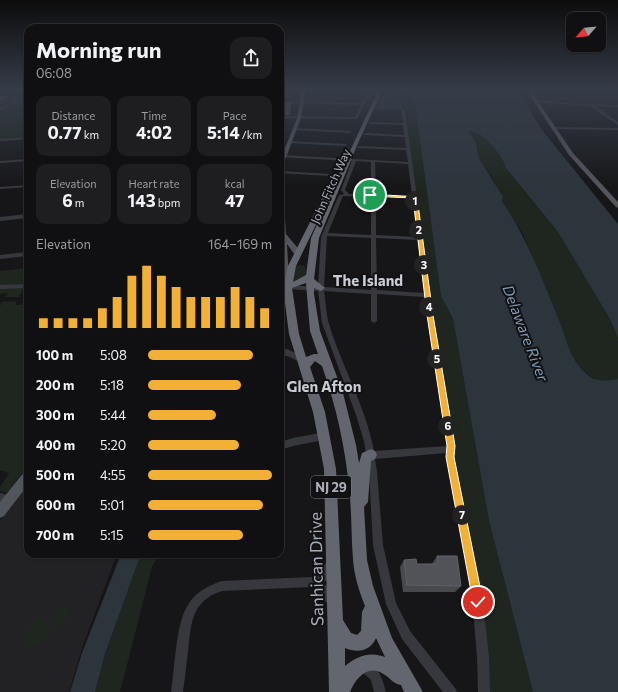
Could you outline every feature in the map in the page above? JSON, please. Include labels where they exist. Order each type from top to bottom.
[{"type":"highway","name":"John Fitch Way","points":[[285,286],[298,253],[349,160],[362,123]]},
{"type":"highway","name":"John Fitch Way","points":[[365,123],[315,238],[309,275],[313,320],[344,416],[350,445],[358,522],[360,560],[368,597],[386,643],[413,690]]},
{"type":"highway","points":[[298,253],[314,284],[321,288]]},
{"type":"highway","points":[[292,266],[298,264],[309,275]]},
{"type":"highway","points":[[285,286],[301,282],[309,275]]},
{"type":"highway","name":"Sanhican Drive","points":[[285,286],[296,340],[315,396],[325,436],[332,495],[333,562],[340,692]]},
{"type":"highway","points":[[304,364],[312,358],[320,358],[326,363]]},
{"type":"highway","points":[[358,522],[365,461],[366,457],[371,455]]},
{"type":"highway","points":[[335,611],[341,633],[346,640],[355,644],[363,642],[368,638],[370,630],[368,597]]},
{"type":"highway","points":[[340,692],[348,675],[360,665],[371,662],[385,664],[398,674],[413,690]]},
{"type":"main road","points":[[284,152],[290,142],[297,123]]},
{"type":"main road","points":[[550,123],[577,161],[618,206]]},
{"type":"main road","points":[[284,236],[298,253]]},
{"type":"main road","name":"Sanhican Drive","points":[[284,268],[285,286]]},
{"type":"main road","points":[[0,512],[5,498],[24,480]]},
{"type":"street","points":[[380,123],[405,124],[427,295],[451,449],[450,457],[476,585],[483,656],[484,692]]},
{"type":"street","points":[[553,128],[618,129]]},
{"type":"street","points":[[295,129],[350,132]]},
{"type":"street","points":[[365,134],[406,136]]},
{"type":"street","points":[[0,140],[24,138]]},
{"type":"street","points":[[290,142],[345,145]]},
{"type":"street","points":[[359,147],[408,148]]},
{"type":"street","points":[[284,156],[410,163]]},
{"type":"street","points":[[0,162],[24,160]]},
{"type":"street","points":[[347,194],[343,190],[349,160]]},
{"type":"street","points":[[374,162],[374,321]]},
{"type":"street","points":[[284,170],[331,175]]},
{"type":"street","points":[[0,188],[24,186]]},
{"type":"street","points":[[415,197],[341,195],[325,234],[321,288],[326,330],[360,415],[371,455],[378,545],[391,604],[406,635],[451,692]]},
{"type":"street","points":[[0,219],[24,216]]},
{"type":"street","points":[[325,234],[420,239]]},
{"type":"street","points":[[0,257],[24,253]]},
{"type":"street","points":[[285,286],[309,275]]},
{"type":"street","points":[[0,287],[24,286]]},
{"type":"street","points":[[321,288],[427,295]]},
{"type":"street","points":[[284,352],[290,348],[296,340]]},
{"type":"street","points":[[284,353],[296,356],[304,364]]},
{"type":"street","points":[[284,445],[325,436]]},
{"type":"street","points":[[371,455],[451,449]]},
{"type":"street","points":[[177,692],[185,624],[189,614],[201,597],[209,591],[222,586],[313,582],[324,576],[333,562]]},
{"type":"street","points":[[313,582],[319,585],[335,611]]},
{"type":"street","points":[[360,665],[368,668],[376,677],[380,692]]},
{"type":"shaded area","points":[[0,123],[24,123],[24,137],[0,139]]},
{"type":"shaded area","points":[[407,123],[418,123],[441,296],[453,319],[489,521],[533,692],[486,692],[489,682],[453,456],[451,421],[426,264]]},
{"type":"shaded area","points":[[469,131],[480,134],[491,144],[501,156],[505,167],[558,232],[610,319],[618,338],[618,379],[600,381],[590,377],[576,363],[565,343],[558,317],[523,234],[502,201],[493,179],[479,158],[476,143]]},
{"type":"shaded area","points":[[295,266],[305,266],[306,276],[291,284]]},
{"type":"shaded area","points":[[24,268],[24,290],[19,297],[5,297],[8,293],[0,294],[0,271]]},
{"type":"shaded area","points":[[24,300],[24,470],[7,493],[0,491],[0,487],[9,473],[0,470],[0,306],[2,302],[17,301],[15,305],[21,305]]},
{"type":"shaded area","points":[[24,490],[24,558],[116,558],[83,645],[69,692],[0,692],[0,521]]},
{"type":"shaded area","points":[[140,558],[157,558],[152,567],[120,692],[95,692],[105,654]]},
{"type":"shaded area","points":[[62,606],[72,609],[62,625],[52,621]]},
{"type":"shaded area","points":[[39,619],[53,629],[35,648],[23,637]]},
{"type":"water","name":"Delaware River","points":[[418,123],[538,123],[618,224],[618,338],[610,319],[558,232],[505,167],[501,157],[491,144],[480,135],[469,131],[476,143],[479,158],[503,197],[502,201],[511,214],[532,256],[557,315],[572,356],[589,376],[596,380],[618,379],[618,692],[533,692],[489,521],[453,319],[441,296]]},
{"type":"water","points":[[119,558],[140,558],[105,654],[95,692],[70,692],[82,653]]},
{"type":"building","points":[[437,556],[457,556],[461,586],[407,585],[404,560],[416,559],[417,564],[438,564]]},
{"type":"district","name":"The Island","points":[[368,280]]},
{"type":"district","name":"Glen Afton","points":[[324,386]]},
{"type":"route","points":[[370,195],[415,197],[430,315],[451,446],[450,457],[476,585],[478,602]]}]
